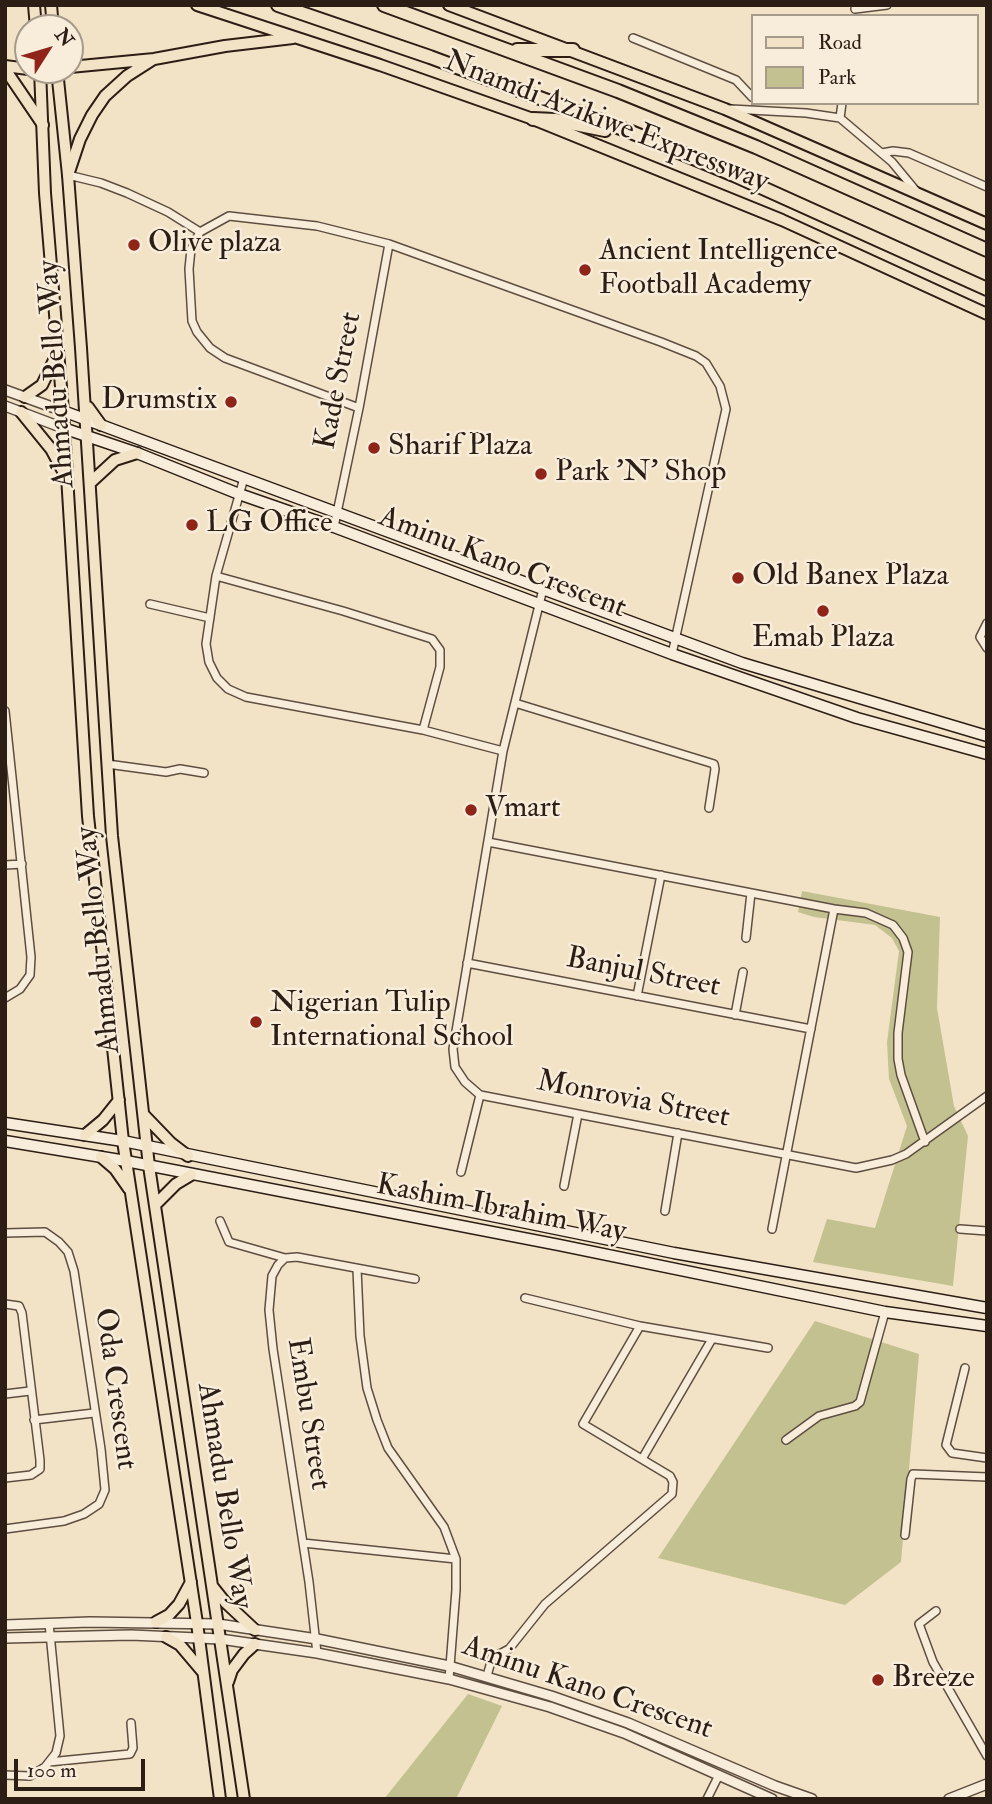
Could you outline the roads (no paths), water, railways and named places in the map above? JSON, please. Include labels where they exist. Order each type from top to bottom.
[{"type":"highway","name":"Nnamdi Azikiwe Expressway","points":[[278,5],[430,57],[631,132],[734,175],[987,289]]},
{"type":"highway","name":"Nnamdi Azikiwe Expressway","points":[[384,5],[618,90],[756,147],[987,250]]},
{"type":"highway","points":[[508,50],[572,50]]},
{"type":"highway","points":[[533,119],[555,120],[621,133],[631,132]]},
{"type":"main road","name":"Nnamdi Azikiwe Expressway","points":[[197,5],[298,37],[533,119],[782,220],[987,314]]},
{"type":"main road","name":"Nnamdi Azikiwe Expressway","points":[[449,5],[725,109],[987,224]]},
{"type":"main road","points":[[84,66],[153,59],[298,37]]},
{"type":"main road","points":[[68,175],[80,139],[105,96],[127,76],[153,59]]},
{"type":"main road","points":[[5,68],[43,125]]},
{"type":"main road","name":"Ahmadu Bello Way","points":[[41,84],[45,192],[63,411],[88,816],[123,1141],[191,1582],[220,1799]]},
{"type":"main road","name":"Ahmadu Bello Way","points":[[58,84],[87,419],[113,836],[149,1167],[244,1799]]},
{"type":"main road","points":[[25,397],[42,385],[58,351]]},
{"type":"main road","points":[[85,402],[101,425]]},
{"type":"main road","name":"Aminu Kano Crescent","points":[[63,411],[750,665],[987,736]]},
{"type":"main road","points":[[21,412],[51,449],[66,478]]},
{"type":"main road","name":"Aminu Kano Crescent","points":[[63,428],[137,453],[239,494],[672,654],[857,718],[987,754]]},
{"type":"main road","points":[[90,482],[115,460],[137,453]]},
{"type":"main road","points":[[85,1135],[103,1120],[119,1100]]},
{"type":"main road","points":[[144,1115],[188,1156]]},
{"type":"main road","name":"Kashim Ibrahim Way","points":[[5,1123],[123,1141],[674,1254],[987,1308]]},
{"type":"main road","name":"Kashim Ibrahim Way","points":[[5,1141],[127,1161],[885,1312],[987,1326]]},
{"type":"main road","points":[[101,1157],[115,1169],[131,1192]]},
{"type":"main road","points":[[155,1205],[167,1191],[191,1175]]},
{"type":"main road","points":[[156,1622],[169,1615],[179,1604],[191,1582]]},
{"type":"main road","points":[[212,1586],[255,1630]]},
{"type":"main road","points":[[166,1637],[180,1645],[203,1673]]},
{"type":"main road","points":[[227,1684],[232,1670],[255,1644]]},
{"type":"street","points":[[854,10],[887,5]]},
{"type":"street","points":[[633,38],[736,80],[750,95]]},
{"type":"street","points":[[840,118],[842,105]]},
{"type":"street","points":[[725,109],[754,107],[840,118],[902,172],[919,194]]},
{"type":"street","points":[[882,153],[909,153],[987,187]]},
{"type":"street","points":[[68,175],[127,193],[168,212],[200,232]]},
{"type":"street","points":[[359,408],[225,358],[210,348],[192,321],[189,269],[191,249],[200,232],[229,216],[317,226],[389,244],[661,342],[696,356],[706,363],[720,386],[726,409],[672,654]]},
{"type":"street","name":"Kade Street","points":[[334,527],[389,244]]},
{"type":"street","points":[[5,390],[63,411]]},
{"type":"street","name":"Aminu Kano Crescent","points":[[5,406],[63,428]]},
{"type":"street","points":[[244,478],[216,576],[206,644],[209,662],[216,678],[228,689],[246,697],[423,730],[503,751]]},
{"type":"street","points":[[216,576],[432,639],[440,650],[440,667],[423,730]]},
{"type":"street","points":[[461,1172],[480,1095],[465,1082],[455,1067],[453,1049],[503,751],[544,589]]},
{"type":"street","points":[[150,604],[210,618]]},
{"type":"street","points":[[987,623],[980,637],[987,648]]},
{"type":"street","points":[[515,703],[714,764],[709,808]]},
{"type":"street","points":[[5,711],[31,957],[30,975],[20,989],[5,999]]},
{"type":"street","points":[[107,764],[166,772],[180,769],[204,773]]},
{"type":"street","points":[[488,842],[866,913],[893,925],[903,938],[908,951],[898,1033],[898,1059],[925,1142]]},
{"type":"street","points":[[5,865],[22,864]]},
{"type":"street","points":[[637,996],[662,875]]},
{"type":"street","points":[[746,938],[751,892]]},
{"type":"street","points":[[772,1229],[834,909]]},
{"type":"street","name":"Banjul Street","points":[[467,963],[811,1029]]},
{"type":"street","points":[[735,1015],[743,972]]},
{"type":"street","name":"Monrovia Street","points":[[480,1095],[856,1168],[892,1160],[925,1142],[987,1096]]},
{"type":"street","points":[[564,1185],[578,1114]]},
{"type":"street","points":[[665,1211],[678,1133]]},
{"type":"street","points":[[220,1221],[229,1242],[285,1258],[297,1257],[415,1279]]},
{"type":"street","points":[[960,1230],[987,1231]]},
{"type":"street","name":"Oda Crescent","points":[[5,1233],[45,1232],[68,1252],[74,1271],[105,1490],[99,1504],[84,1514],[64,1521],[5,1529]]},
{"type":"street","name":"Embu Street","points":[[285,1258],[272,1276],[269,1310],[317,1653]]},
{"type":"street","points":[[357,1269],[359,1324],[367,1388],[377,1420],[388,1448],[440,1520],[451,1541],[456,1559],[449,1679]]},
{"type":"street","points":[[524,1298],[640,1326],[768,1348]]},
{"type":"street","points":[[5,1304],[19,1306],[22,1313],[40,1469],[31,1475],[5,1478]]},
{"type":"street","points":[[786,1440],[819,1416],[855,1406],[860,1402],[885,1312]]},
{"type":"street","points":[[487,1676],[492,1658],[509,1649],[545,1604],[672,1494],[673,1482],[670,1476],[583,1424],[640,1326]]},
{"type":"street","points":[[642,1459],[712,1339]]},
{"type":"street","points":[[965,1368],[946,1445],[952,1453],[987,1458]]},
{"type":"street","points":[[5,1394],[30,1391]]},
{"type":"street","points":[[34,1420],[94,1413]]},
{"type":"street","points":[[905,1535],[913,1474],[987,1477]]},
{"type":"street","points":[[303,1543],[456,1559]]},
{"type":"street","points":[[936,1611],[919,1624],[933,1662],[987,1756]]},
{"type":"street","name":"Aminu Kano Crescent","points":[[5,1625],[156,1622],[218,1624],[317,1639],[449,1666],[628,1723],[775,1786],[812,1799]]},
{"type":"street","points":[[5,1775],[30,1776],[46,1767],[56,1753],[60,1736],[49,1623]]},
{"type":"street","name":"Aminu Kano Crescent","points":[[5,1638],[220,1639],[317,1653],[449,1679],[550,1707],[624,1733],[772,1799]]},
{"type":"street","points":[[50,1762],[130,1754],[134,1748],[131,1723]]},
{"type":"street","points":[[707,1799],[719,1775]]},
{"type":"street","points":[[949,1799],[987,1784]]},
{"type":"place","name":"Olive plaza","points":[[134,245]]},
{"type":"place","name":"Ancient Intelligence Football Academy","points":[[585,270]]},
{"type":"place","name":"Drumstix","points":[[231,402]]},
{"type":"place","name":"Sharif Plaza","points":[[374,448]]},
{"type":"place","name":"Park 'N' Shop","points":[[541,474]]},
{"type":"place","name":"LG Office","points":[[192,525]]},
{"type":"place","name":"Old Banex Plaza","points":[[738,578]]},
{"type":"place","name":"Emab Plaza","points":[[823,611]]},
{"type":"place","name":"Vmart","points":[[471,810]]},
{"type":"place","name":"Nigerian Tulip International School","points":[[256,1022]]},
{"type":"place","name":"Breeze","points":[[878,1680]]}]
